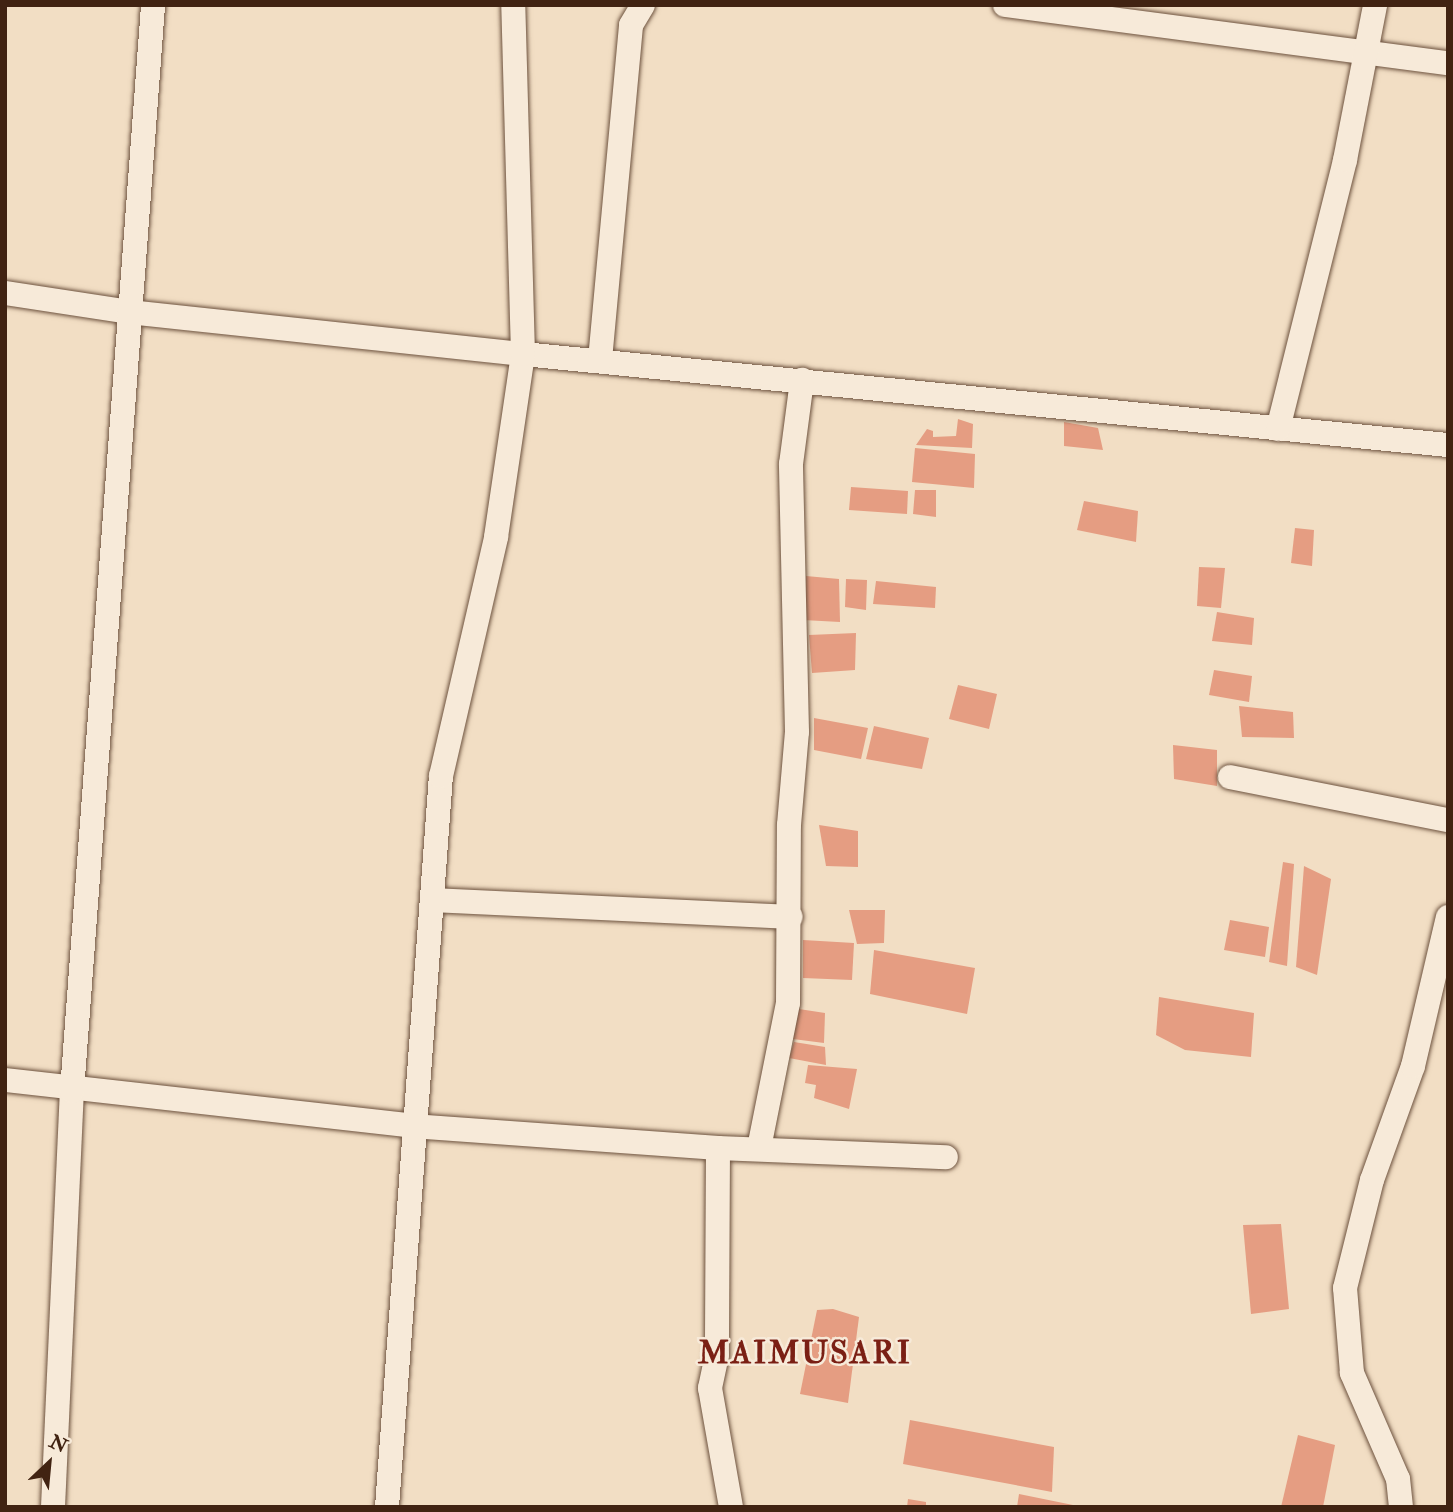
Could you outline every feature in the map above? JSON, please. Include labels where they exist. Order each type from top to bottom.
[{"type":"street","points":[[53,1507],[72,1091],[153,5]]},
{"type":"street","points":[[387,1507],[412,1126],[433,900],[440,776],[496,537],[523,354],[513,5]]},
{"type":"street","points":[[600,360],[631,24],[643,5]]},
{"type":"street","points":[[1005,5],[1367,56],[1448,63]]},
{"type":"street","points":[[1278,429],[1367,56],[1375,5]]},
{"type":"street","points":[[5,293],[129,312],[523,354],[1448,445]]},
{"type":"street","points":[[760,1148],[788,1003],[791,917],[789,825],[797,732],[791,464],[802,380]]},
{"type":"street","points":[[1230,777],[1448,820]]},
{"type":"street","points":[[433,900],[791,917]]},
{"type":"street","points":[[1401,1507],[1398,1479],[1352,1373],[1345,1288],[1371,1180],[1413,1066],[1448,918]]},
{"type":"street","points":[[5,1080],[72,1091],[412,1126],[718,1149],[760,1148],[946,1157]]},
{"type":"street","points":[[718,1149],[718,1355],[710,1388],[731,1507]]},
{"type":"building","points":[[958,419],[973,424],[972,448],[916,445],[927,429],[933,431],[933,437],[956,436]]},
{"type":"building","points":[[1064,422],[1098,428],[1103,450],[1064,446]]},
{"type":"building","points":[[915,448],[975,454],[974,488],[912,482]]},
{"type":"building","points":[[851,487],[908,491],[907,514],[849,510]]},
{"type":"building","points":[[915,490],[936,490],[936,517],[913,514]]},
{"type":"building","points":[[1084,501],[1138,511],[1136,542],[1077,530]]},
{"type":"building","points":[[1295,528],[1314,530],[1312,566],[1291,563]]},
{"type":"building","points":[[1199,567],[1225,568],[1221,608],[1197,606]]},
{"type":"building","points":[[806,576],[839,579],[840,622],[803,620]]},
{"type":"building","points":[[846,579],[867,580],[866,610],[845,607]]},
{"type":"building","points":[[876,581],[936,587],[935,608],[873,604]]},
{"type":"building","points":[[1217,612],[1254,618],[1252,645],[1212,641]]},
{"type":"building","points":[[856,633],[855,670],[812,673],[809,635]]},
{"type":"building","points":[[1214,670],[1252,676],[1249,702],[1209,695]]},
{"type":"building","points":[[958,685],[997,694],[989,729],[949,719]]},
{"type":"building","points":[[1239,706],[1293,712],[1294,738],[1242,737]]},
{"type":"building","points":[[814,718],[868,728],[861,759],[814,750]]},
{"type":"building","points":[[874,726],[929,738],[922,769],[866,759]]},
{"type":"building","points":[[1173,745],[1217,750],[1217,786],[1174,779]]},
{"type":"building","points":[[819,825],[858,831],[858,867],[826,866]]},
{"type":"building","points":[[1283,862],[1294,864],[1287,966],[1269,962]]},
{"type":"building","points":[[1304,866],[1331,879],[1317,975],[1296,967]]},
{"type":"building","points":[[849,910],[885,910],[884,943],[857,944]]},
{"type":"building","points":[[1230,920],[1269,927],[1265,957],[1224,950]]},
{"type":"building","points":[[803,940],[854,943],[852,980],[803,978]]},
{"type":"building","points":[[874,950],[975,968],[967,1014],[870,994]]},
{"type":"building","points":[[1159,997],[1254,1013],[1251,1057],[1185,1050],[1156,1035]]},
{"type":"building","points":[[799,1009],[825,1013],[824,1043],[793,1039]]},
{"type":"building","points":[[794,1042],[825,1047],[826,1065],[789,1058]]},
{"type":"building","points":[[808,1065],[857,1069],[849,1109],[814,1098],[816,1085],[805,1083]]},
{"type":"building","points":[[1281,1224],[1289,1309],[1251,1314],[1243,1225]]},
{"type":"building","points":[[833,1309],[859,1317],[848,1403],[800,1394],[817,1310]]},
{"type":"building","points":[[910,1420],[1054,1447],[1052,1492],[903,1464]]},
{"type":"building","points":[[1298,1435],[1335,1445],[1323,1507],[1281,1507]]},
{"type":"building","points":[[1019,1494],[1073,1505],[1017,1507]]},
{"type":"building","points":[[908,1499],[926,1502],[926,1507],[907,1507]]},
{"type":"district","name":"MAIMUSARI","points":[[805,1353]]}]
